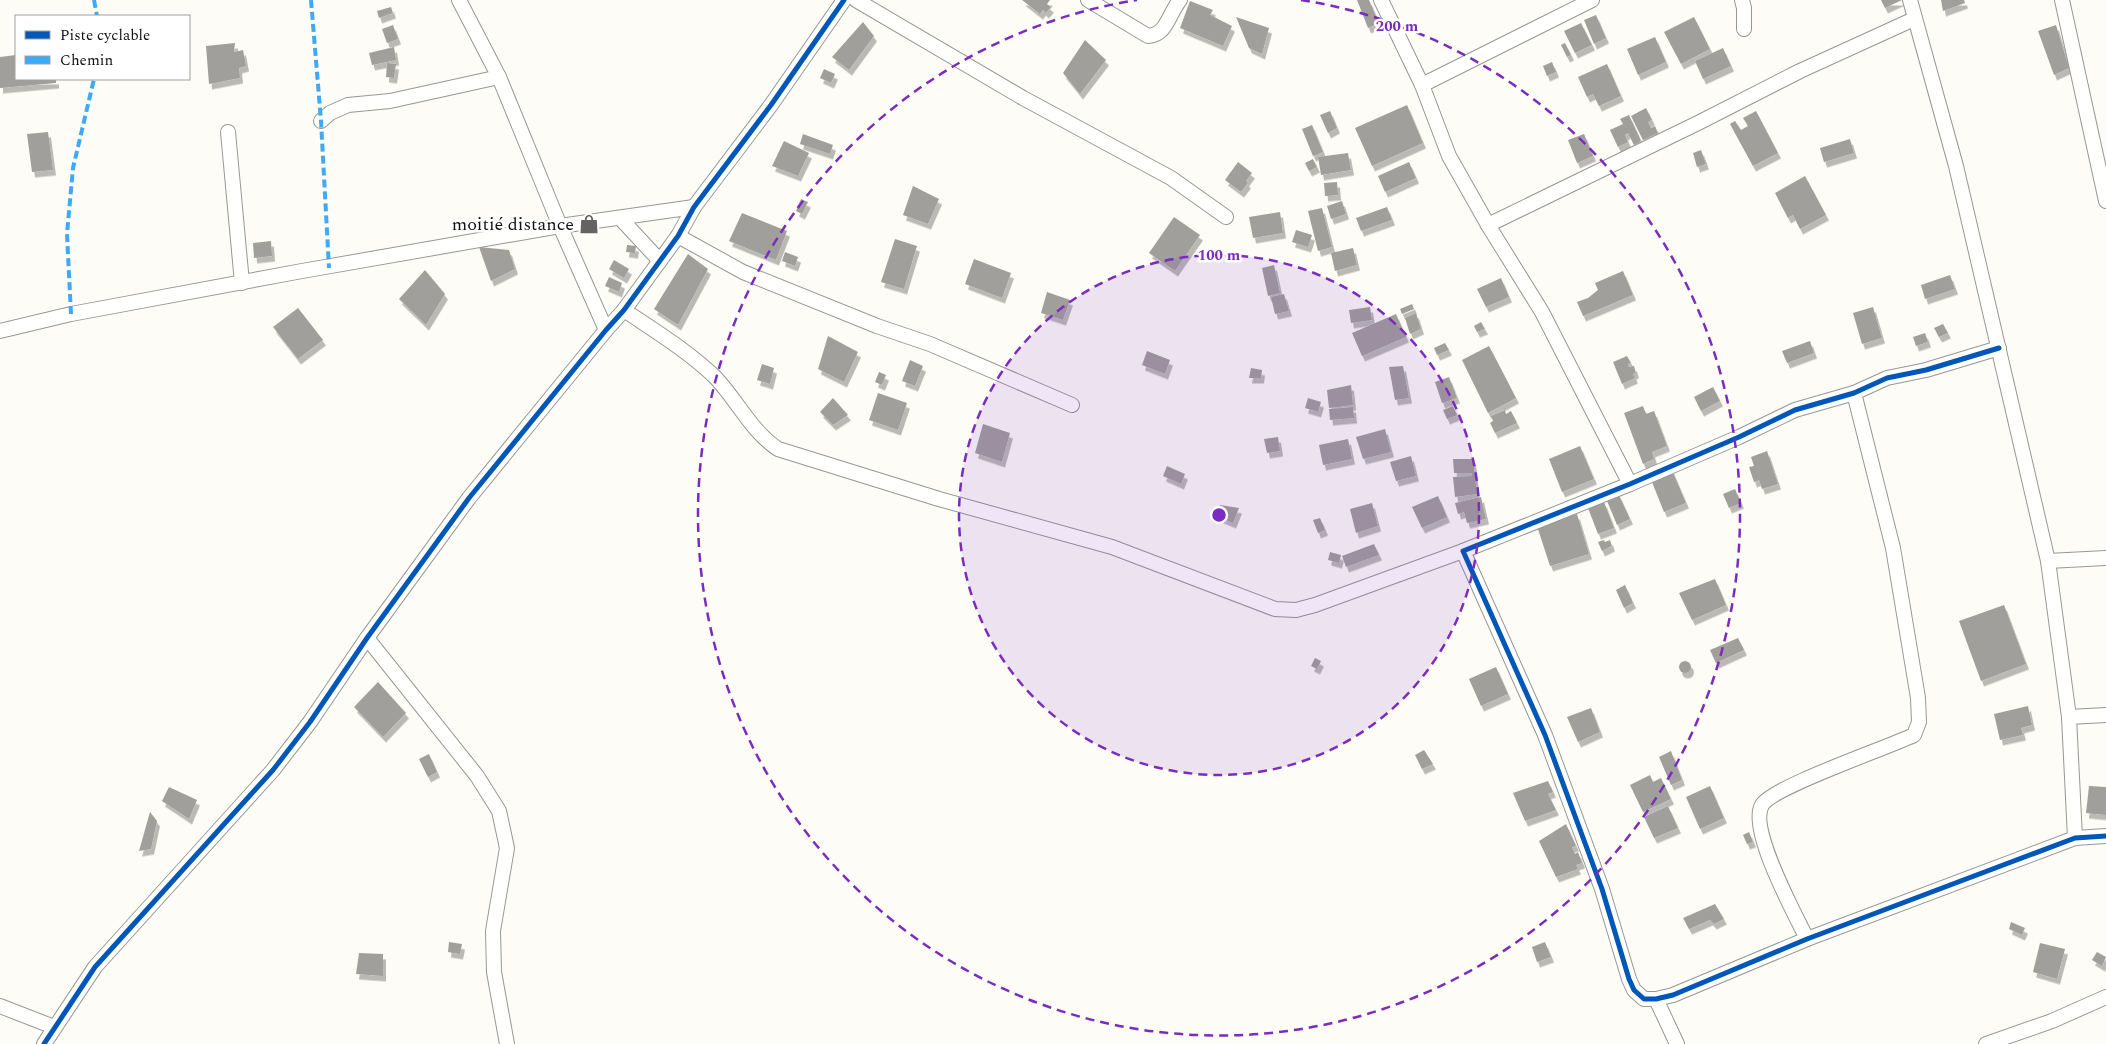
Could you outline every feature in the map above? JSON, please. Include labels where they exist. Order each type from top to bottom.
[{"type":"street","points":[[459,0],[499,77],[560,226],[606,330]]},
{"type":"street","points":[[44,1044],[94,967],[273,770],[310,722],[367,638],[469,498],[624,310],[678,236],[694,207],[771,105],[844,0]]},
{"type":"street","points":[[856,0],[1023,98],[1171,178],[1226,217]]},
{"type":"street","points":[[1088,0],[1148,36],[1155,36],[1162,30],[1180,0]]},
{"type":"street","points":[[1381,0],[1422,86],[1449,156],[1488,226],[1542,312],[1630,484]]},
{"type":"street","points":[[1422,86],[1592,0]]},
{"type":"street","points":[[1742,0],[1744,29]]},
{"type":"street","points":[[1910,0],[1956,166],[1976,261],[1999,348],[2048,560],[2069,717],[2075,838]]},
{"type":"street","points":[[2062,0],[2106,201]]},
{"type":"street","points":[[1488,226],[1800,71],[1914,19]]},
{"type":"street","points":[[321,121],[330,112],[348,105],[390,101],[499,77]]},
{"type":"street","points":[[228,132],[242,282]]},
{"type":"street","points":[[0,331],[71,314],[242,282],[560,226],[694,207]]},
{"type":"street","points":[[620,218],[660,261]]},
{"type":"street","points":[[678,236],[743,272],[877,326],[930,344],[1072,405]]},
{"type":"street","points":[[624,310],[682,350],[714,377],[765,440],[778,449],[939,499],[1112,547],[1275,609],[1296,610],[1316,605],[1463,551],[1739,438],[1795,410],[1854,393],[1887,378],[1926,370],[1999,348]]},
{"type":"street","points":[[1807,939],[1767,855],[1760,822],[1761,806],[1769,797],[1793,784],[1914,735],[1919,722],[1918,698],[1893,548],[1854,393]]},
{"type":"street","points":[[1463,551],[1544,735],[1602,889],[1629,979],[1634,990],[1644,999],[1656,999],[1673,995],[1807,939],[2075,838],[2106,836]]},
{"type":"street","points":[[2048,560],[2106,558]]},
{"type":"street","points":[[367,638],[477,776],[500,811],[507,848],[493,931],[494,972],[506,1044]]},
{"type":"street","points":[[2069,717],[2106,715]]},
{"type":"street","points":[[1986,1044],[2022,1038],[2052,1021],[2106,997]]},
{"type":"street","points":[[1656,999],[1677,1044]]},
{"type":"street","points":[[0,1006],[54,1027]]},
{"type":"building","points":[[1022,0],[1050,0],[1047,4],[1051,7],[1046,13],[1043,10],[1040,14]]},
{"type":"building","points":[[1357,0],[1369,0],[1379,23],[1368,28]]},
{"type":"building","points":[[1881,0],[1902,0],[1885,8]]},
{"type":"building","points":[[1941,0],[1964,0],[1965,3],[1943,11]]},
{"type":"building","points":[[1190,1],[1213,10],[1210,15],[1232,26],[1223,46],[1180,28]]},
{"type":"building","points":[[391,7],[393,13],[379,18],[377,11]]},
{"type":"building","points":[[1596,15],[1606,38],[1594,44],[1584,20]]},
{"type":"building","points":[[1236,17],[1269,28],[1262,54],[1249,48]]},
{"type":"building","points":[[1694,17],[1710,49],[1681,64],[1664,32]]},
{"type":"building","points":[[863,22],[874,36],[849,70],[832,57]]},
{"type":"building","points":[[1581,23],[1592,45],[1575,53],[1564,31]]},
{"type":"building","points":[[393,25],[398,39],[387,43],[382,29]]},
{"type":"building","points":[[2056,25],[2069,68],[2054,75],[2038,31]]},
{"type":"building","points":[[1655,37],[1666,62],[1638,75],[1627,49]]},
{"type":"building","points":[[1085,40],[1106,60],[1080,94],[1063,73]]},
{"type":"building","points":[[235,43],[234,52],[243,50],[246,66],[239,68],[240,78],[209,84],[206,46]]},
{"type":"building","points":[[1565,43],[1571,55],[1567,57],[1561,45]]},
{"type":"building","points":[[394,47],[396,60],[372,65],[369,53]]},
{"type":"building","points":[[1723,48],[1731,66],[1703,79],[1695,61]]},
{"type":"building","points":[[15,55],[15,80],[56,80],[56,83],[0,88],[0,57]]},
{"type":"building","points":[[1552,62],[1556,72],[1547,76],[1543,66]]},
{"type":"building","points":[[387,63],[396,64],[394,78],[386,77]]},
{"type":"building","points":[[1607,64],[1621,96],[1599,106],[1593,94],[1587,97],[1578,77]]},
{"type":"building","points":[[824,69],[835,74],[831,83],[820,78]]},
{"type":"building","points":[[1407,105],[1423,143],[1372,166],[1355,128]]},
{"type":"building","points":[[1646,108],[1652,120],[1648,122],[1651,128],[1655,126],[1658,133],[1643,140],[1631,116]]},
{"type":"building","points":[[1330,111],[1337,128],[1328,133],[1320,115]]},
{"type":"building","points":[[1756,111],[1778,153],[1753,166],[1730,124],[1735,121],[1741,130],[1748,126],[1743,118]]},
{"type":"building","points":[[1629,115],[1641,141],[1634,145],[1628,133],[1625,135],[1628,142],[1618,147],[1610,130],[1623,124],[1620,119]]},
{"type":"building","points":[[1312,125],[1323,152],[1313,156],[1302,129]]},
{"type":"building","points":[[48,132],[53,170],[32,172],[27,134]]},
{"type":"building","points":[[803,134],[833,145],[830,154],[800,144]]},
{"type":"building","points":[[1584,134],[1593,156],[1577,163],[1568,140]]},
{"type":"building","points":[[1850,139],[1854,153],[1824,162],[1820,148]]},
{"type":"building","points":[[784,141],[809,153],[798,176],[772,166]]},
{"type":"building","points":[[1701,150],[1706,164],[1697,167],[1693,153]]},
{"type":"building","points":[[1348,153],[1351,170],[1321,175],[1318,157]]},
{"type":"building","points":[[1313,159],[1317,167],[1309,171],[1305,163]]},
{"type":"building","points":[[1238,162],[1252,173],[1246,181],[1248,183],[1241,192],[1225,180]]},
{"type":"building","points":[[1409,162],[1416,178],[1385,192],[1378,176]]},
{"type":"building","points":[[1805,176],[1826,215],[1800,229],[1793,215],[1788,218],[1775,193]]},
{"type":"building","points":[[1337,182],[1338,195],[1325,196],[1324,183]]},
{"type":"building","points":[[913,186],[939,199],[928,224],[903,215]]},
{"type":"building","points":[[801,199],[808,202],[802,214],[796,211]]},
{"type":"building","points":[[1342,201],[1346,214],[1331,219],[1327,206]]},
{"type":"building","points":[[1387,207],[1392,220],[1361,231],[1356,218]]},
{"type":"building","points":[[1322,208],[1332,247],[1318,251],[1308,211]]},
{"type":"building","points":[[1280,212],[1283,233],[1253,238],[1249,217]]},
{"type":"building","points":[[742,213],[787,231],[776,260],[729,241]]},
{"type":"building","points":[[1174,217],[1200,235],[1175,271],[1149,253]]},
{"type":"building","points":[[1296,230],[1312,235],[1308,247],[1292,242]]},
{"type":"building","points":[[895,239],[917,246],[904,289],[881,282]]},
{"type":"building","points":[[271,241],[272,256],[254,258],[253,243]]},
{"type":"building","points":[[627,245],[636,246],[635,253],[626,252]]},
{"type":"building","points":[[479,247],[509,250],[515,269],[491,281]]},
{"type":"building","points":[[1353,248],[1357,265],[1335,271],[1331,253]]},
{"type":"building","points":[[785,252],[798,257],[795,266],[782,261]]},
{"type":"building","points":[[688,254],[708,269],[678,325],[654,309]]},
{"type":"building","points":[[974,259],[1011,273],[1002,298],[965,284]]},
{"type":"building","points":[[614,260],[629,269],[624,278],[609,269]]},
{"type":"building","points":[[1274,265],[1280,293],[1268,296],[1262,268]]},
{"type":"building","points":[[425,270],[445,294],[426,325],[399,299]]},
{"type":"building","points":[[1623,271],[1633,295],[1583,316],[1577,302],[1588,298],[1598,290],[1595,283]]},
{"type":"building","points":[[1950,275],[1955,289],[1925,299],[1921,285]]},
{"type":"building","points":[[609,277],[622,283],[619,292],[605,286]]},
{"type":"building","points":[[1501,278],[1509,297],[1486,307],[1477,289]]},
{"type":"building","points":[[1047,292],[1070,300],[1063,320],[1041,313]]},
{"type":"building","points":[[1284,294],[1289,311],[1275,314],[1271,297]]},
{"type":"building","points":[[1412,304],[1414,309],[1402,314],[1400,309]]},
{"type":"building","points":[[1370,307],[1372,320],[1351,323],[1349,310]]},
{"type":"building","points":[[1873,307],[1882,338],[1862,344],[1853,313]]},
{"type":"building","points":[[298,308],[323,340],[298,359],[273,327]]},
{"type":"building","points":[[1416,313],[1421,329],[1410,334],[1405,318]]},
{"type":"building","points":[[1396,314],[1406,337],[1362,356],[1352,333]]},
{"type":"building","points":[[1481,322],[1485,329],[1477,332],[1474,326]]},
{"type":"building","points":[[1943,324],[1948,333],[1939,337],[1934,328]]},
{"type":"building","points":[[1925,333],[1928,342],[1916,346],[1913,337]]},
{"type":"building","points":[[828,336],[858,352],[844,382],[818,369]]},
{"type":"building","points":[[1810,341],[1814,353],[1787,363],[1782,351]]},
{"type":"building","points":[[1445,343],[1449,350],[1437,355],[1434,348]]},
{"type":"building","points":[[1489,346],[1516,398],[1488,413],[1462,360]]},
{"type":"building","points":[[1147,351],[1170,360],[1165,374],[1142,365]]},
{"type":"building","points":[[1627,356],[1631,363],[1628,364],[1629,367],[1634,366],[1636,373],[1633,374],[1635,378],[1622,384],[1613,362]]},
{"type":"building","points":[[910,360],[923,366],[915,386],[902,381]]},
{"type":"building","points":[[762,364],[774,368],[770,384],[757,380]]},
{"type":"building","points":[[1403,366],[1409,398],[1395,400],[1389,367]]},
{"type":"building","points":[[1251,368],[1262,370],[1261,378],[1249,378]]},
{"type":"building","points":[[879,372],[886,375],[882,385],[875,382]]},
{"type":"building","points":[[1449,377],[1457,398],[1442,403],[1435,382]]},
{"type":"building","points":[[1351,385],[1353,405],[1329,408],[1327,390]]},
{"type":"building","points":[[1713,387],[1720,401],[1701,411],[1694,397]]},
{"type":"building","points":[[878,393],[907,403],[898,430],[869,420]]},
{"type":"building","points":[[833,398],[848,415],[833,425],[820,412]]},
{"type":"building","points":[[1308,398],[1321,402],[1318,412],[1305,408]]},
{"type":"building","points":[[1453,406],[1457,415],[1447,419],[1443,410]]},
{"type":"building","points":[[1643,406],[1646,414],[1654,411],[1667,446],[1652,452],[1654,459],[1643,464],[1624,413]]},
{"type":"building","points":[[1353,407],[1354,418],[1330,420],[1329,409]]},
{"type":"building","points":[[1505,410],[1506,414],[1511,411],[1517,423],[1495,433],[1490,423],[1493,421],[1491,416]]},
{"type":"building","points":[[983,424],[1010,433],[1002,462],[975,453]]},
{"type":"building","points":[[1385,429],[1391,452],[1363,459],[1356,437]]},
{"type":"building","points":[[1278,437],[1280,451],[1267,453],[1264,439]]},
{"type":"building","points":[[1348,439],[1352,459],[1323,465],[1319,445]]},
{"type":"building","points":[[1580,446],[1594,479],[1562,492],[1549,459]]},
{"type":"building","points":[[1767,451],[1778,484],[1762,489],[1759,480],[1754,482],[1749,467],[1754,466],[1751,457]]},
{"type":"building","points":[[1411,456],[1416,476],[1396,481],[1390,462]]},
{"type":"building","points":[[1453,459],[1473,459],[1477,494],[1455,497],[1453,477],[1472,476],[1472,473],[1454,473]]},
{"type":"building","points":[[1167,466],[1185,474],[1181,484],[1163,476]]},
{"type":"building","points":[[1671,468],[1686,503],[1664,512],[1650,477]]},
{"type":"building","points":[[1735,489],[1741,503],[1729,508],[1723,494]]},
{"type":"building","points":[[1619,495],[1630,519],[1617,525],[1607,501]]},
{"type":"building","points":[[1438,496],[1447,517],[1422,528],[1412,507]]},
{"type":"building","points":[[1481,497],[1486,519],[1467,523],[1464,512],[1458,514],[1455,503]]},
{"type":"building","points":[[1604,502],[1614,528],[1598,534],[1588,508]]},
{"type":"building","points":[[1372,503],[1378,526],[1356,533],[1350,509]]},
{"type":"building","points":[[1220,505],[1239,508],[1233,523],[1216,516]]},
{"type":"building","points":[[1577,514],[1589,554],[1550,566],[1537,526]]},
{"type":"building","points":[[1320,518],[1325,530],[1318,533],[1313,520]]},
{"type":"building","points":[[1604,540],[1605,542],[1610,540],[1612,546],[1602,551],[1598,542]]},
{"type":"building","points":[[1374,544],[1379,555],[1346,567],[1342,556]]},
{"type":"building","points":[[1330,552],[1341,555],[1339,563],[1328,560]]},
{"type":"building","points":[[1715,579],[1726,605],[1692,620],[1679,593]]},
{"type":"building","points":[[1625,585],[1633,603],[1624,608],[1616,590]]},
{"type":"building","points":[[2004,605],[2026,664],[1981,681],[1959,621]]},
{"type":"building","points":[[1738,638],[1744,650],[1716,663],[1710,650]]},
{"type":"building","points":[[1315,658],[1321,661],[1317,669],[1311,666]]},
{"type":"building","points":[[1685,661],[1691,667],[1685,673],[1679,667]]},
{"type":"building","points":[[1496,667],[1508,694],[1481,706],[1469,679]]},
{"type":"building","points":[[378,682],[406,713],[383,737],[354,707]]},
{"type":"building","points":[[2028,706],[2032,725],[2021,728],[2023,735],[2000,740],[1994,714]]},
{"type":"building","points":[[1591,708],[1600,732],[1578,742],[1567,717]]},
{"type":"building","points":[[1424,750],[1433,764],[1422,769],[1415,755]]},
{"type":"building","points":[[1671,751],[1682,780],[1671,785],[1659,757]]},
{"type":"building","points":[[429,754],[437,772],[428,777],[419,759]]},
{"type":"building","points":[[1650,775],[1653,782],[1661,778],[1671,799],[1643,812],[1630,785]]},
{"type":"building","points":[[1548,781],[1553,792],[1548,794],[1556,810],[1525,821],[1513,793]]},
{"type":"building","points":[[1710,786],[1724,818],[1700,829],[1686,797]]},
{"type":"building","points":[[2089,786],[2106,787],[2106,815],[2086,813]]},
{"type":"building","points":[[169,787],[197,800],[189,819],[162,801]]},
{"type":"building","points":[[1668,806],[1678,828],[1654,838],[1644,817]]},
{"type":"building","points":[[150,812],[157,821],[151,849],[139,851]]},
{"type":"building","points":[[1566,824],[1576,846],[1572,847],[1575,854],[1578,852],[1582,863],[1576,865],[1578,869],[1556,877],[1539,841]]},
{"type":"building","points":[[1749,832],[1753,842],[1747,844],[1743,835]]},
{"type":"building","points":[[1715,904],[1724,919],[1714,924],[1710,920],[1689,929],[1683,918]]},
{"type":"building","points":[[2011,922],[2025,928],[2022,935],[2009,929]]},
{"type":"building","points":[[449,942],[462,944],[460,954],[448,952]]},
{"type":"building","points":[[1545,942],[1551,957],[1537,962],[1532,947]]},
{"type":"building","points":[[2040,943],[2065,949],[2057,979],[2033,972]]},
{"type":"building","points":[[2097,952],[2106,957],[2102,966],[2092,960]]},
{"type":"building","points":[[359,953],[383,954],[383,976],[356,974]]},
{"type":"marked path","points":[[94,0],[97,15]]},
{"type":"marked path","points":[[311,0],[321,121],[329,268]]},
{"type":"marked path","points":[[71,314],[67,234],[73,168],[94,80]]},
{"type":"cycle path","points":[[44,1044],[95,967],[273,770],[310,722],[367,638],[469,498],[624,310],[678,236],[694,207],[771,105],[844,0]]},
{"type":"cycle path","points":[[1999,348],[1926,370],[1887,378],[1854,393],[1795,410],[1739,437],[1630,484],[1463,551],[1545,735],[1602,889],[1629,979],[1634,990],[1644,999],[1656,999],[1673,995],[1807,939],[2075,838],[2106,836]]},
{"type":"place","name":"moitié distance","points":[[589,224]]}]
